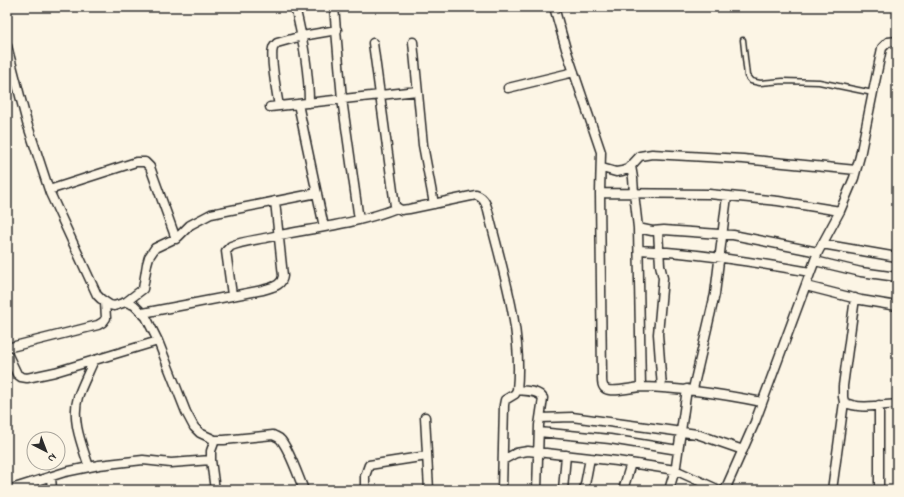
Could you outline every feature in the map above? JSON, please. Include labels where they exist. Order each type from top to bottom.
[{"type":"street","points":[[295,7],[302,36],[309,103]]},
{"type":"street","points":[[334,7],[342,99],[359,220]]},
{"type":"street","points":[[554,7],[566,49],[601,152],[602,384],[607,390],[641,387],[690,389],[762,402]]},
{"type":"street","points":[[279,106],[273,61],[273,48],[277,43],[302,36],[337,30]]},
{"type":"street","points":[[725,490],[762,402],[818,252],[840,211],[856,170],[882,48],[888,42],[897,40]]},
{"type":"street","points":[[373,42],[395,206],[397,208]]},
{"type":"street","points":[[413,42],[423,145],[434,204]]},
{"type":"street","points":[[7,46],[27,123],[49,190],[98,295],[105,303],[114,306],[126,302],[143,289],[147,264],[155,248],[176,238],[190,225],[211,214],[316,193]]},
{"type":"street","points":[[508,88],[574,72]]},
{"type":"street","points":[[270,107],[417,91]]},
{"type":"street","points":[[298,104],[324,226]]},
{"type":"street","points":[[602,168],[616,172],[622,171],[631,166],[640,156],[652,154],[743,159],[856,170]]},
{"type":"street","points":[[49,190],[136,162],[145,162],[150,167],[176,238]]},
{"type":"street","points":[[631,166],[639,250],[641,387]]},
{"type":"street","points":[[600,193],[698,194],[727,196],[778,201],[840,211]]},
{"type":"street","points":[[232,295],[226,251],[228,248],[236,244],[359,220],[397,208],[401,210],[409,209],[476,195],[483,199],[486,204],[515,325],[517,351],[516,390],[515,394],[506,400],[504,405],[502,490]]},
{"type":"street","points":[[669,490],[675,470],[690,389],[715,294],[727,196]]},
{"type":"street","points":[[143,313],[271,288],[280,284],[282,281],[275,201]]},
{"type":"street","points":[[638,228],[647,231],[722,234],[818,252]]},
{"type":"street","points":[[658,231],[658,251],[664,278],[658,334],[662,388]]},
{"type":"street","points":[[822,244],[897,257]]},
{"type":"street","points":[[639,250],[739,260],[810,272]]},
{"type":"street","points":[[815,261],[861,272],[897,277]]},
{"type":"street","points":[[806,286],[855,298],[897,306]]},
{"type":"street","points":[[832,490],[844,402],[843,386],[855,298]]},
{"type":"street","points":[[126,302],[134,305],[148,320],[190,420],[200,433],[215,440],[273,435],[278,437],[287,450],[304,490]]},
{"type":"street","points":[[7,348],[98,325],[106,318],[105,303]]},
{"type":"street","points":[[7,353],[17,374],[21,378],[27,378],[158,341]]},
{"type":"street","points":[[89,467],[79,434],[76,415],[78,398],[94,360]]},
{"type":"street","points":[[516,390],[537,392],[542,395],[543,401],[539,432],[537,490]]},
{"type":"street","points":[[844,402],[850,405],[860,406],[897,404]]},
{"type":"street","points":[[879,405],[880,490]]},
{"type":"street","points":[[425,417],[429,490]]},
{"type":"street","points":[[540,418],[572,417],[703,435],[743,450]]},
{"type":"street","points":[[539,432],[616,440],[678,450]]},
{"type":"street","points":[[215,440],[211,451],[215,490]]},
{"type":"street","points":[[503,460],[522,452],[538,452],[631,462],[675,470],[719,490]]},
{"type":"street","points":[[563,490],[566,455]]},
{"type":"street","points":[[365,490],[364,476],[369,465],[427,456]]},
{"type":"street","points":[[584,490],[590,458]]},
{"type":"street","points":[[8,490],[65,472],[89,467],[142,460],[171,463],[211,460]]},
{"type":"street","points":[[623,490],[631,462]]},
{"type":"street","points":[[51,477],[52,490]]},
{"type":"lane","points":[[743,40],[747,76],[751,81],[760,83],[819,82],[873,93]]}]
